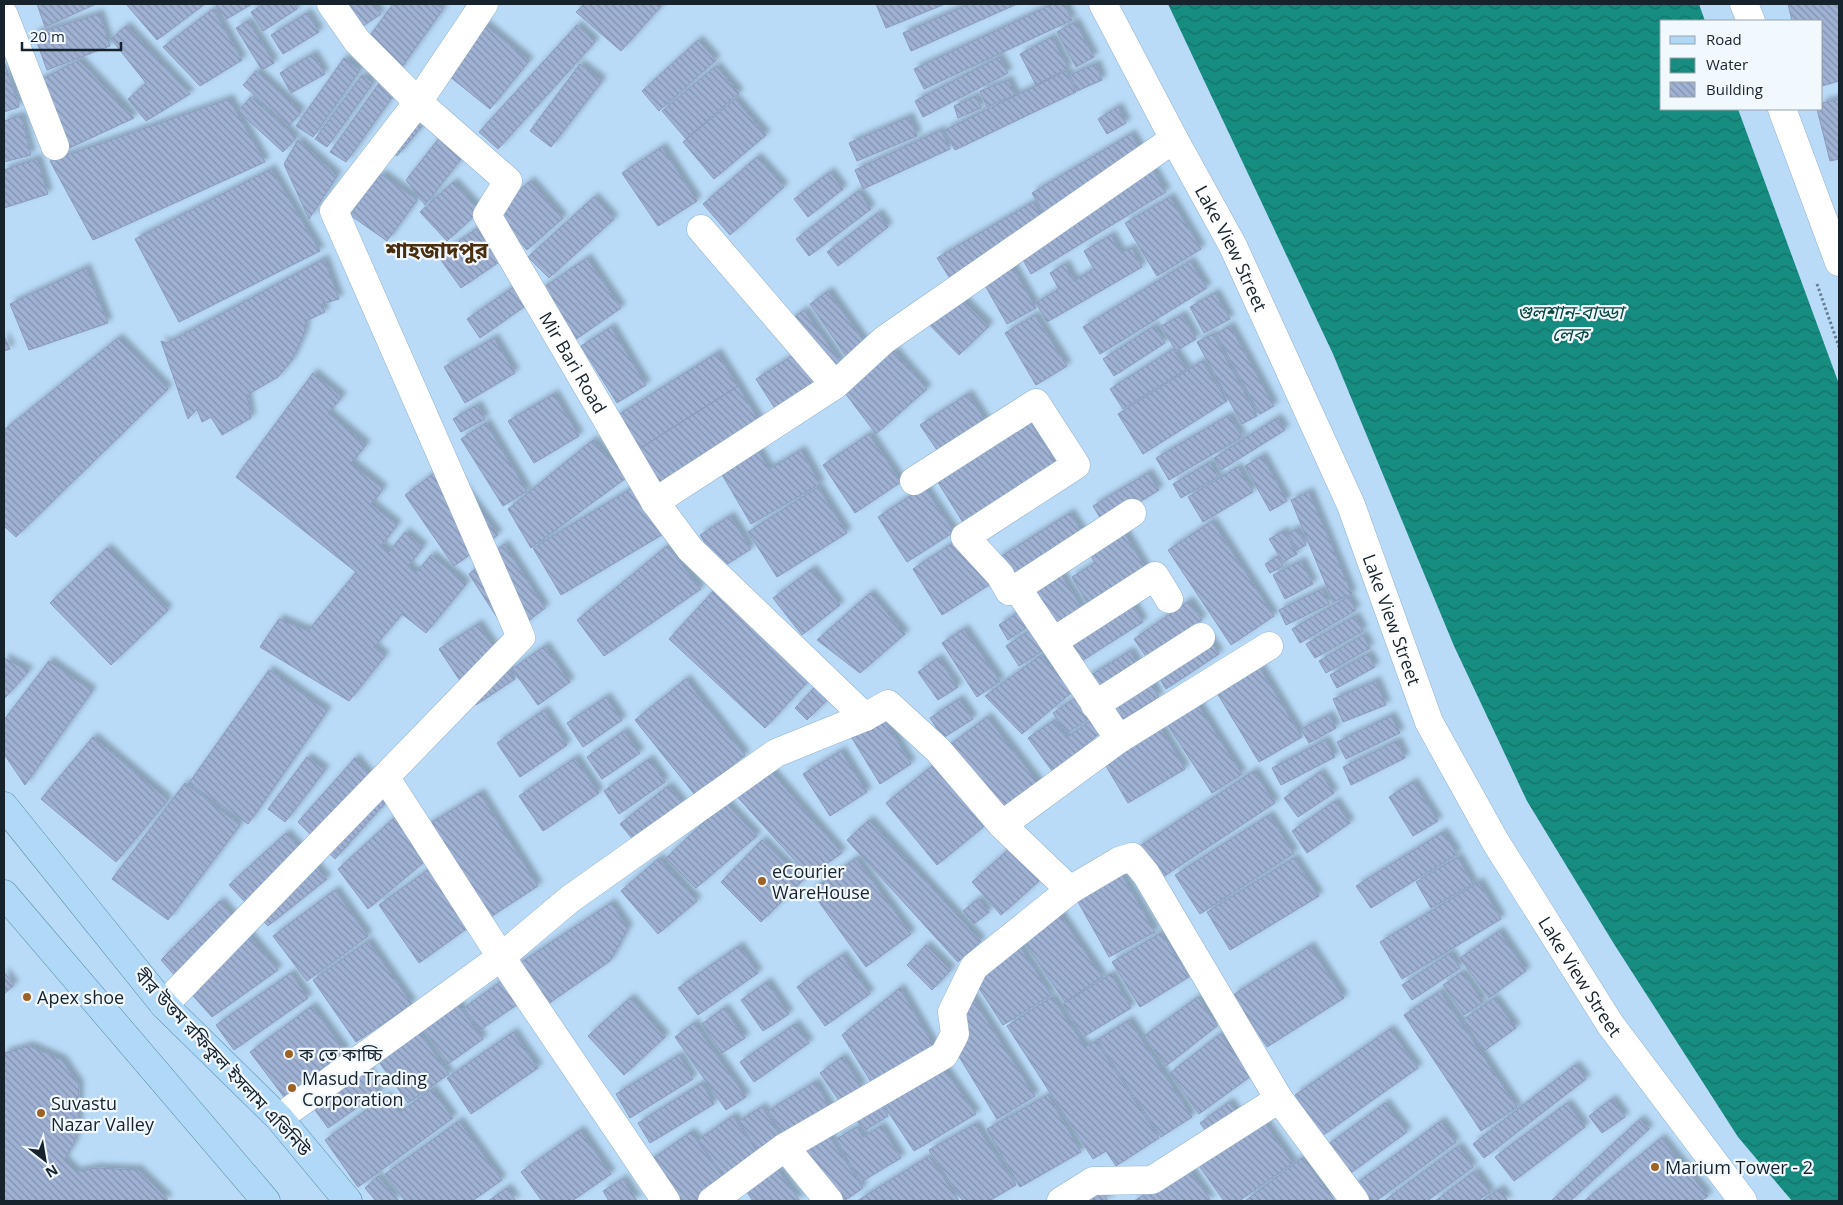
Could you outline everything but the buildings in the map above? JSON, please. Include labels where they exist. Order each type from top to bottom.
[{"type":"main road","name":"বীর উত্তম রফিকুল ইসলাম এভিনিউ","points":[[4,806],[164,1005],[280,1118],[348,1201]]},
{"type":"main road","points":[[6,900],[266,1201]]},
{"type":"street","name":"Mir Bari Road","points":[[331,4],[357,41],[418,102],[508,181],[487,216],[655,502],[690,549],[865,718]]},
{"type":"street","points":[[164,1005],[521,638],[334,211],[418,102],[484,4]]},
{"type":"street","name":"Lake View Street","points":[[1103,4],[1233,246],[1351,505],[1429,722],[1494,841],[1610,1024],[1743,1201]]},
{"type":"street","points":[[1744,4],[1751,20]]},
{"type":"street","points":[[4,15],[55,146]]},
{"type":"street","points":[[1782,110],[1839,262]]},
{"type":"street","points":[[655,502],[835,385],[884,340],[1174,139]]},
{"type":"street","points":[[701,229],[835,385]]},
{"type":"street","points":[[914,481],[1036,404],[1076,465],[965,537],[1000,575],[1010,591],[1132,513]]},
{"type":"street","points":[[1054,641],[1154,576],[1169,599]]},
{"type":"street","points":[[1017,588],[1119,739]]},
{"type":"street","points":[[1095,705],[1201,637]]},
{"type":"street","points":[[1002,825],[1119,739],[1269,646]]},
{"type":"street","points":[[280,1118],[501,957],[570,900],[776,753],[865,718],[888,704],[938,750],[1002,825],[1070,890]]},
{"type":"street","points":[[386,778],[501,957],[666,1201]]},
{"type":"street","points":[[712,1201],[785,1147],[944,1055],[955,1034],[952,1012],[974,967],[1070,890],[1119,860],[1132,857],[1146,874],[1279,1099],[1355,1201]]},
{"type":"street","points":[[1061,1201],[1093,1181],[1152,1180],[1279,1099]]},
{"type":"street","points":[[785,1147],[829,1201]]},
{"type":"water","name":"গুলশান-বাড্ডা লেক","points":[[1168,4],[1699,4],[1705,20],[1660,20],[1660,110],[1738,110],[1839,384],[1839,1201],[1792,1201],[1738,1137],[1614,944],[1527,801],[1454,646],[1333,354]]},
{"type":"place","name":"eCourier WareHouse","points":[[762,881]]},
{"type":"place","name":"Apex shoe","points":[[27,997]]},
{"type":"place","name":"ক তে কাচ্চি","points":[[289,1054]]},
{"type":"place","name":"Masud Trading Corporation","points":[[292,1088]]},
{"type":"place","name":"Suvastu Nazar Valley","points":[[41,1113]]},
{"type":"place","name":"Marium Tower - 2","points":[[1655,1167]]},
{"type":"district","name":"শাহজাদপুর","points":[[437,249]]}]
